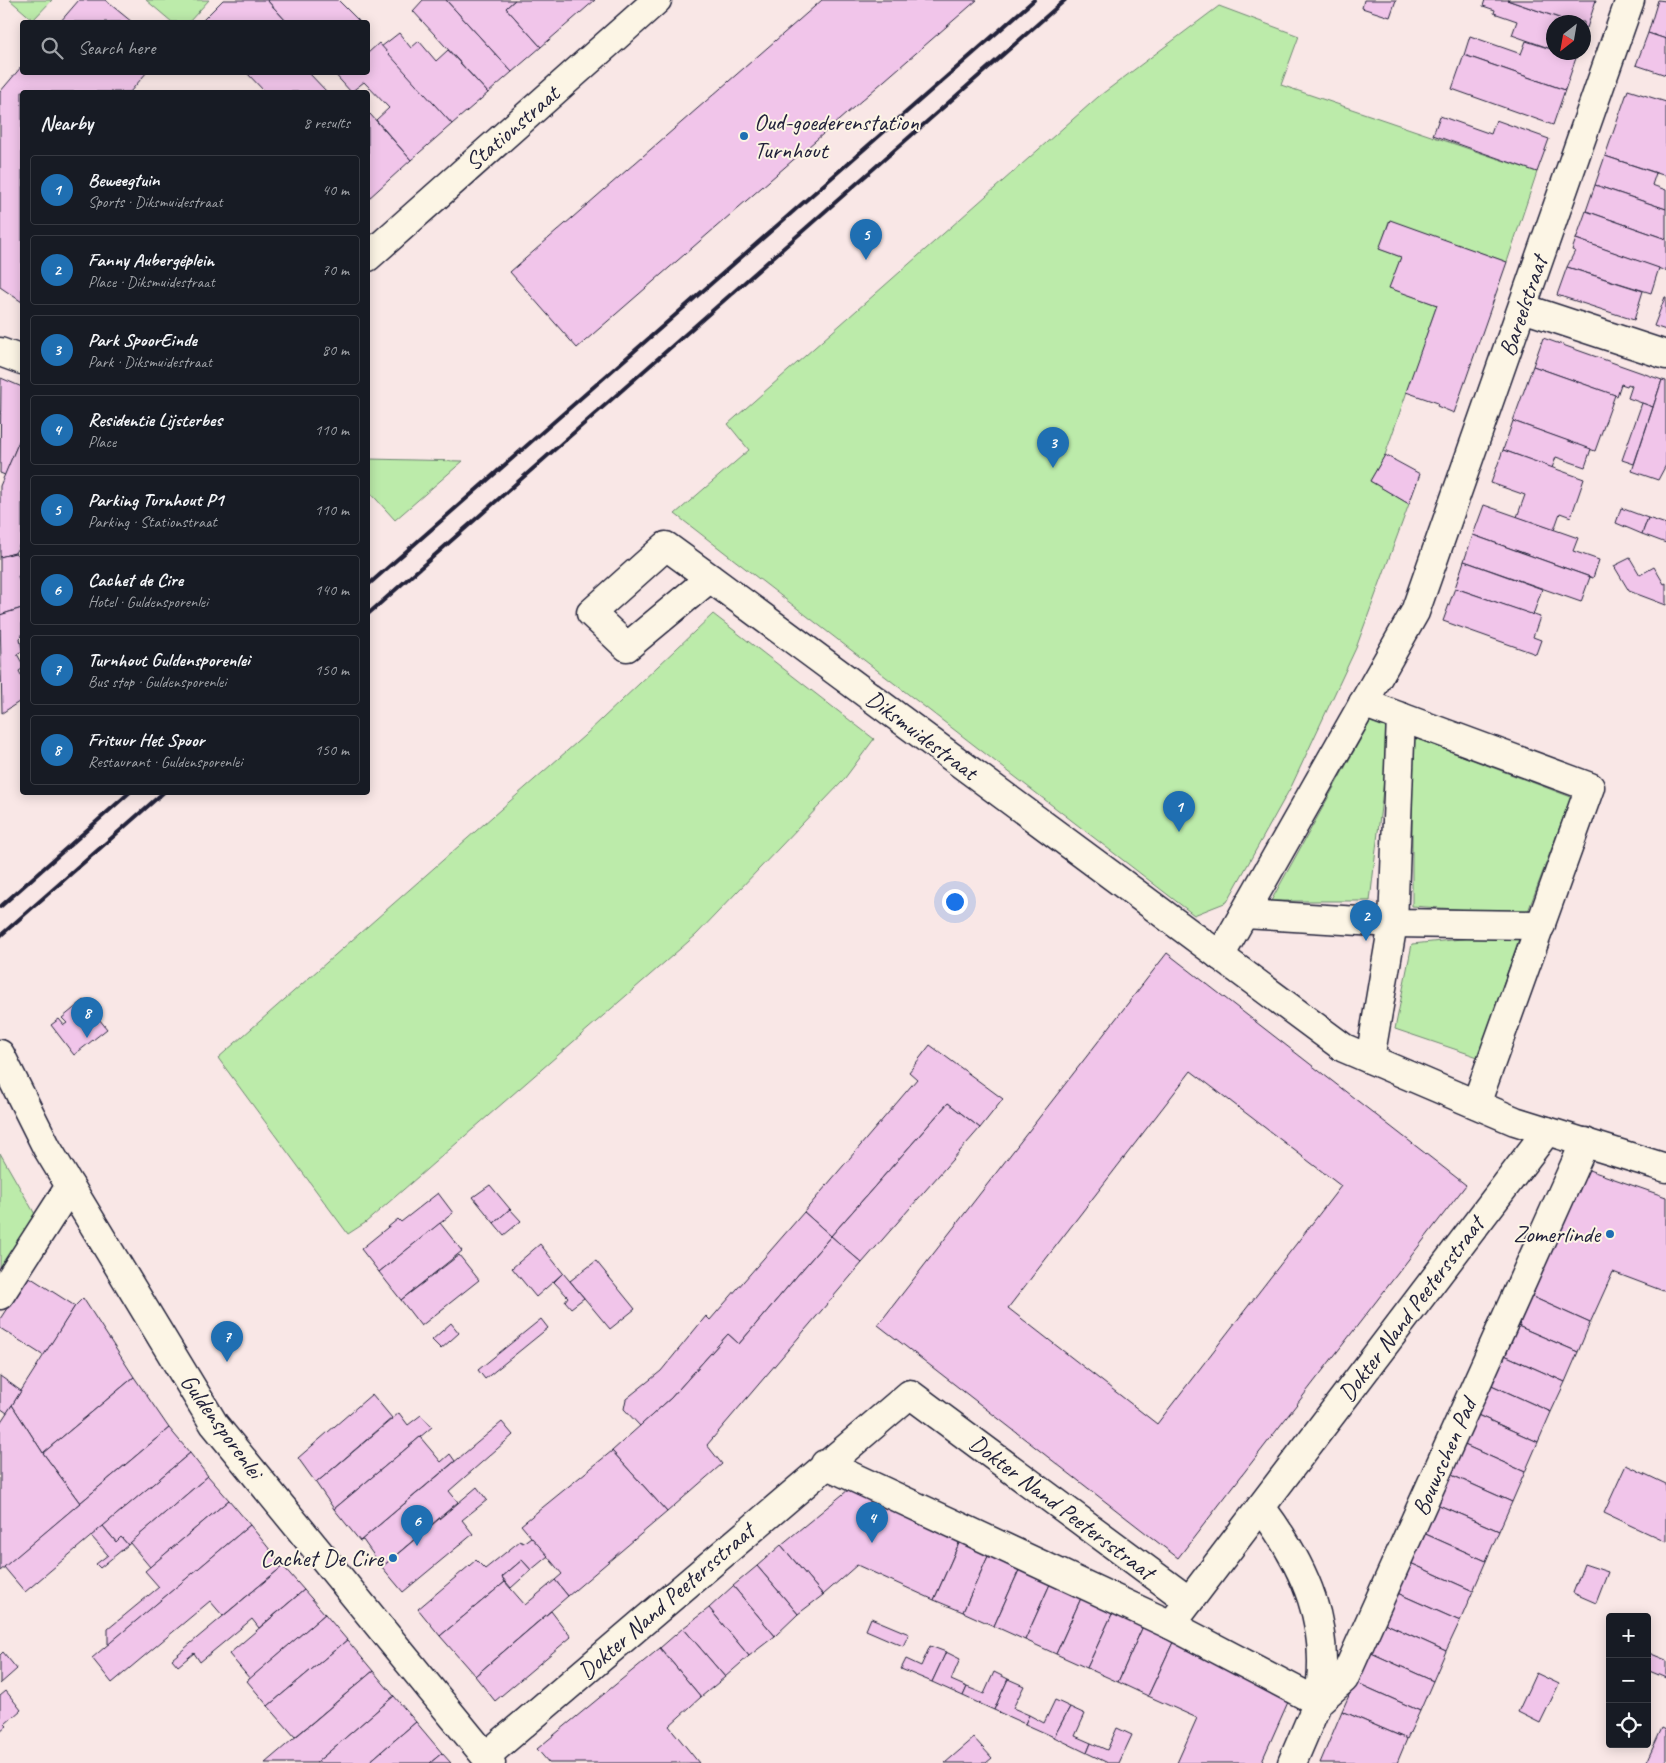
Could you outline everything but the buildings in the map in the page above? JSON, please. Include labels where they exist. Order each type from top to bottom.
[{"type":"street","name":"Stationstraat","points":[[370,255],[657,0]]},
{"type":"street","name":"Bareelstraat","points":[[1220,956],[1415,612],[1630,0]]},
{"type":"street","points":[[1523,308],[1666,355]]},
{"type":"street","points":[[0,352],[20,359]]},
{"type":"street","name":"Diksmuidestraat","points":[[710,578],[1344,1048],[1476,1104],[1547,1131]]},
{"type":"street","points":[[1363,703],[1590,787],[1476,1104]]},
{"type":"street","points":[[1370,1059],[1393,923],[1401,717]]},
{"type":"street","points":[[1244,914],[1393,923],[1540,925]]},
{"type":"street","name":"Guldensporenlei","points":[[0,1055],[47,1148],[214,1424],[488,1760]]},
{"type":"street","points":[[1547,1131],[1666,1168]]},
{"type":"street","name":"Dokter Nand Peetersstraat","points":[[488,1760],[825,1464],[910,1394],[1189,1601],[1547,1131]]},
{"type":"street","name":"Bouwschen Pad","points":[[1292,1763],[1318,1702],[1344,1679],[1585,1142]]},
{"type":"street","points":[[0,1295],[70,1186]]},
{"type":"street","points":[[825,1464],[1171,1625],[1318,1702],[1321,1686],[1321,1636],[1316,1607],[1306,1580],[1293,1554],[1261,1507]]},
{"type":"street","points":[[1171,1625],[1189,1601]]},
{"type":"green space","points":[[10,0],[52,0],[33,20]]},
{"type":"green space","points":[[146,0],[209,0],[191,20],[170,20]]},
{"type":"green space","points":[[1219,6],[1299,36],[1281,85],[1537,172],[1507,262],[1389,221],[1380,249],[1401,257],[1390,288],[1437,305],[1385,455],[1370,481],[1409,504],[1356,648],[1292,785],[1227,902],[1194,915],[675,514],[749,450],[728,424],[1098,97]]},
{"type":"green space","points":[[370,459],[463,461],[395,520],[370,492]]},
{"type":"green space","points":[[713,614],[874,739],[842,782],[696,935],[365,1223],[348,1234],[218,1058],[584,736]]},
{"type":"green space","points":[[1370,722],[1390,729],[1370,901],[1271,901]]},
{"type":"green space","points":[[1412,737],[1571,797],[1527,914],[1412,906]]},
{"type":"green space","points":[[1521,933],[1478,1057],[1395,1029],[1412,944]]},
{"type":"green space","points":[[0,1153],[36,1216],[0,1272]]},
{"type":"railway","points":[[370,583],[1034,0]]},
{"type":"railway","points":[[370,612],[1065,0]]},
{"type":"railway","points":[[0,907],[127,795]]},
{"type":"railway","points":[[0,936],[161,795]]},
{"type":"place","name":"Oud-goederenstation Turnhout","points":[[744,136]]},
{"type":"place","name":"Parking Turnhout P1","points":[[866,260]]},
{"type":"place","name":"Park SpoorEinde","points":[[1053,468]]},
{"type":"place","name":"Beweegtuin","points":[[1179,832]]},
{"type":"place","name":"Fanny Aubergéplein","points":[[1366,941]]},
{"type":"place","name":"Frituur Het Spoor","points":[[87,1038]]},
{"type":"place","name":"Zomerlinde","points":[[1610,1234]]},
{"type":"place","name":"Turnhout Guldensporenlei","points":[[227,1362]]},
{"type":"place","name":"Residentie Lijsterbes","points":[[872,1543]]},
{"type":"place","name":"Cachet de Cire","points":[[417,1546]]},
{"type":"place","name":"Cachet De Cire","points":[[393,1558]]}]
